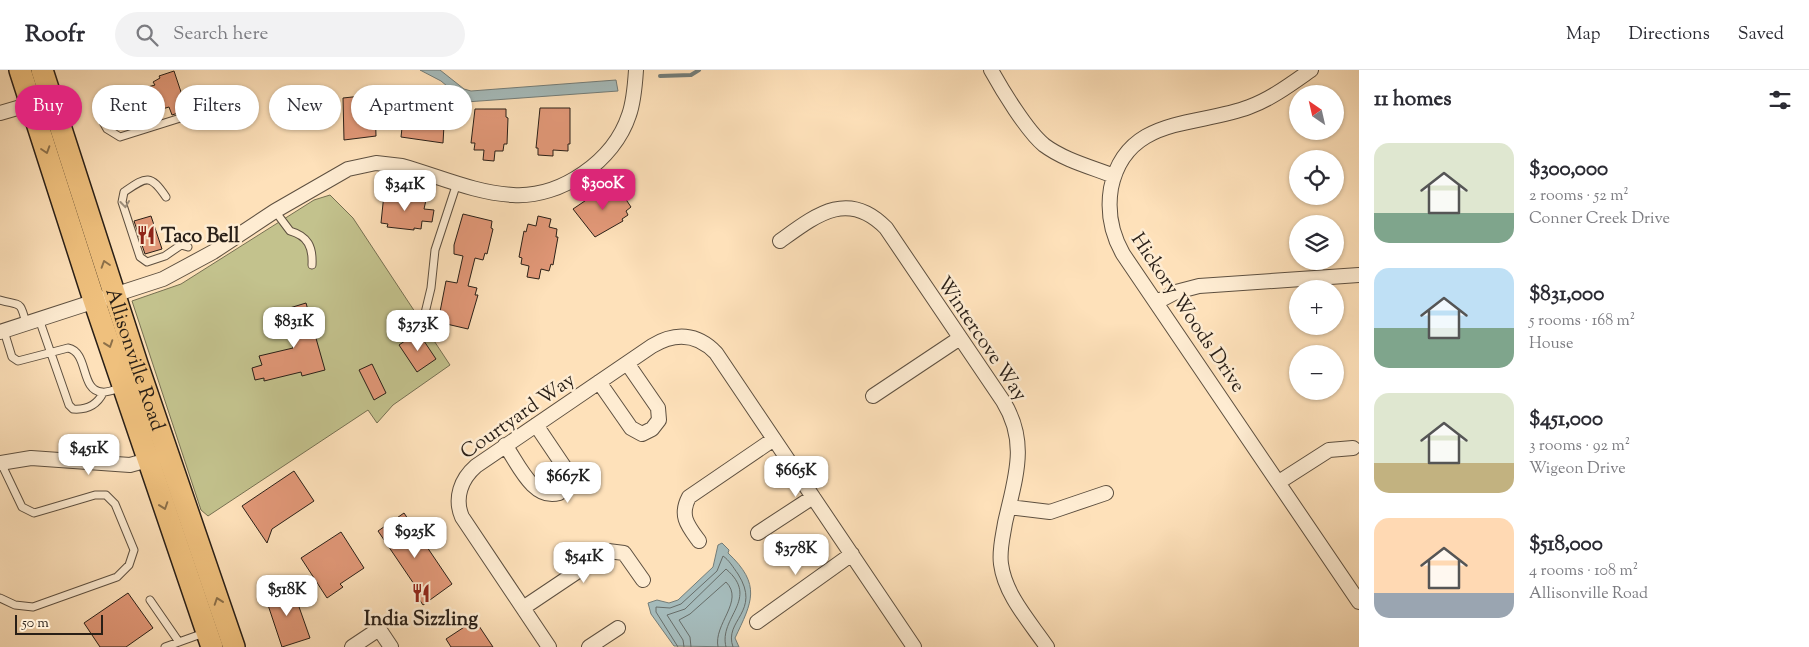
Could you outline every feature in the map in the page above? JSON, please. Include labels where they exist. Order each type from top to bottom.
[{"type":"main road","name":"Allisonville Road","points":[[20,70],[30,85]]},
{"type":"main road","name":"Allisonville Road","points":[[42,70],[42,85]]},
{"type":"main road","name":"Allisonville Road","points":[[50,130],[158,457],[210,640]]},
{"type":"main road","name":"Allisonville Road","points":[[105,297],[123,387],[158,457],[234,647]]},
{"type":"street","points":[[2,332],[170,275],[213,252],[336,174],[362,165],[388,163],[485,191],[521,195],[550,189],[577,178],[599,161],[620,134],[629,116],[636,70]]},
{"type":"street","points":[[990,70],[1027,125],[1044,144],[1064,156],[1114,176]]},
{"type":"street","name":"Hickory Woods Drive","points":[[1310,70],[1272,96],[1247,108],[1178,123],[1138,142],[1114,176],[1109,210],[1112,230],[1124,254],[1359,602]]},
{"type":"street","points":[[0,113],[15,109]]},
{"type":"street","name":"Wintercove Way","points":[[780,241],[816,216],[834,208],[850,208],[870,215],[886,228],[1003,401],[1018,433],[1019,448],[1001,543],[1002,571],[1012,595],[1047,647]]},
{"type":"street","points":[[1157,302],[1176,292],[1199,286],[1359,275]]},
{"type":"street","name":"Courtyard Way","points":[[549,647],[468,527],[459,505],[461,487],[470,471],[627,363],[663,340],[674,336],[686,336],[703,342],[716,353],[774,439]]},
{"type":"street","points":[[873,396],[960,338]]},
{"type":"street","points":[[599,382],[631,428],[642,434],[652,429],[659,420],[658,408],[627,363]]},
{"type":"street","points":[[506,445],[537,490],[546,495],[559,493],[566,485],[566,472],[536,425]]},
{"type":"street","points":[[699,541],[684,518],[684,509],[689,497],[774,439],[914,647]]},
{"type":"street","points":[[1279,482],[1329,450],[1352,448]]},
{"type":"street","points":[[1,463],[31,458],[47,458],[130,465],[158,457]]},
{"type":"street","points":[[1009,508],[1050,512],[1106,493]]},
{"type":"street","points":[[758,533],[814,497]]},
{"type":"street","points":[[523,608],[608,550],[624,553],[643,580]]},
{"type":"street","points":[[757,622],[852,554]]},
{"type":"street","points":[[589,647],[618,628]]},
{"type":"street","points":[[352,647],[380,629],[392,647]]},
{"type":"lane","points":[[109,130],[120,136],[140,130]]},
{"type":"lane","points":[[166,197],[156,182],[148,178],[141,180],[124,192],[122,202],[140,257],[148,262],[165,256],[181,245],[188,247]]},
{"type":"lane","points":[[426,313],[435,250],[457,183]]},
{"type":"lane","points":[[276,212],[290,231],[306,238],[311,247],[312,265]]},
{"type":"lane","points":[[0,300],[17,302],[33,321],[52,352],[69,405],[73,409],[94,405],[103,393],[123,387]]},
{"type":"lane","points":[[2,332],[12,356],[18,361],[68,348],[75,349],[80,355],[90,384],[103,393]]},
{"type":"lane","points":[[0,598],[14,605],[34,607],[108,581],[117,577],[130,565],[134,550],[115,504],[106,495],[95,495],[34,513],[22,507],[1,463]]},
{"type":"lane","points":[[150,600],[179,642]]},
{"type":"lane","points":[[166,647],[179,642],[210,640]]},
{"type":"shaded area","points":[[330,195],[353,218],[450,365],[393,405],[377,423],[368,410],[208,516],[201,510],[132,301],[181,284],[314,200]]},
{"type":"water","points":[[420,70],[440,70],[459,85],[446,85]]},
{"type":"water","points":[[616,80],[618,91],[472,102],[472,91]]},
{"type":"water","points":[[722,543],[729,550],[728,553],[739,564],[750,584],[749,604],[735,638],[739,647],[674,646],[651,614],[648,603],[657,600],[669,603],[678,600],[713,567],[718,545]]},
{"type":"building","points":[[174,71],[179,85],[175,85],[175,114],[172,115],[169,107],[165,108],[165,85],[155,85],[153,82],[160,78],[159,76]]},
{"type":"building","points":[[351,97],[351,130],[376,130],[376,136],[344,140],[343,98]]},
{"type":"building","points":[[540,108],[570,108],[570,144],[568,144],[568,151],[553,150],[553,156],[538,155],[538,148],[536,148]]},
{"type":"building","points":[[475,109],[506,109],[506,117],[508,118],[507,144],[504,144],[503,151],[495,151],[494,161],[483,160],[484,150],[474,150],[475,143],[471,143]]},
{"type":"building","points":[[402,130],[444,130],[443,143],[401,137]]},
{"type":"building","points":[[610,184],[622,201],[625,198],[631,207],[626,211],[628,215],[622,219],[623,221],[595,237],[573,209]]},
{"type":"building","points":[[392,193],[419,197],[418,199],[426,200],[424,209],[434,210],[432,222],[422,221],[421,229],[414,228],[414,230],[387,227],[388,224],[381,223],[384,194],[392,195]]},
{"type":"building","points":[[463,214],[492,221],[491,228],[493,229],[487,254],[485,253],[483,260],[475,258],[468,286],[477,288],[475,295],[478,295],[468,329],[438,322],[446,281],[457,283],[463,256],[454,254],[454,245]]},
{"type":"building","name":"Taco Bell","points":[[151,216],[162,249],[145,254],[134,221]]},
{"type":"building","points":[[538,216],[551,219],[549,227],[557,229],[556,237],[558,237],[553,265],[551,264],[549,271],[541,269],[539,279],[527,277],[529,266],[521,264],[522,258],[519,257],[524,231],[526,232],[528,224],[536,226]]},
{"type":"building","points":[[306,303],[325,370],[302,376],[301,372],[264,381],[264,378],[255,380],[252,368],[262,365],[259,356],[293,348],[283,310]]},
{"type":"building","points":[[418,332],[436,359],[417,372],[399,345]]},
{"type":"building","points":[[372,364],[386,393],[374,400],[359,370]]},
{"type":"building","points":[[294,471],[314,501],[272,529],[267,543],[242,506]]},
{"type":"building","points":[[404,513],[452,584],[423,605],[413,590],[416,587],[378,531]]},
{"type":"building","points":[[341,532],[364,568],[340,584],[343,587],[327,598],[301,558]]},
{"type":"building","points":[[292,587],[310,638],[282,647],[265,596]]},
{"type":"building","points":[[128,593],[153,628],[126,647],[100,647],[84,623]]},
{"type":"building","points":[[475,620],[493,647],[451,647],[446,639]]},
{"type":"waterway","points":[[660,76],[691,75],[699,70]]},
{"type":"place","name":"Taco Bell","points":[[146,235]]},
{"type":"place","name":"India Sizzling","points":[[421,593]]}]
